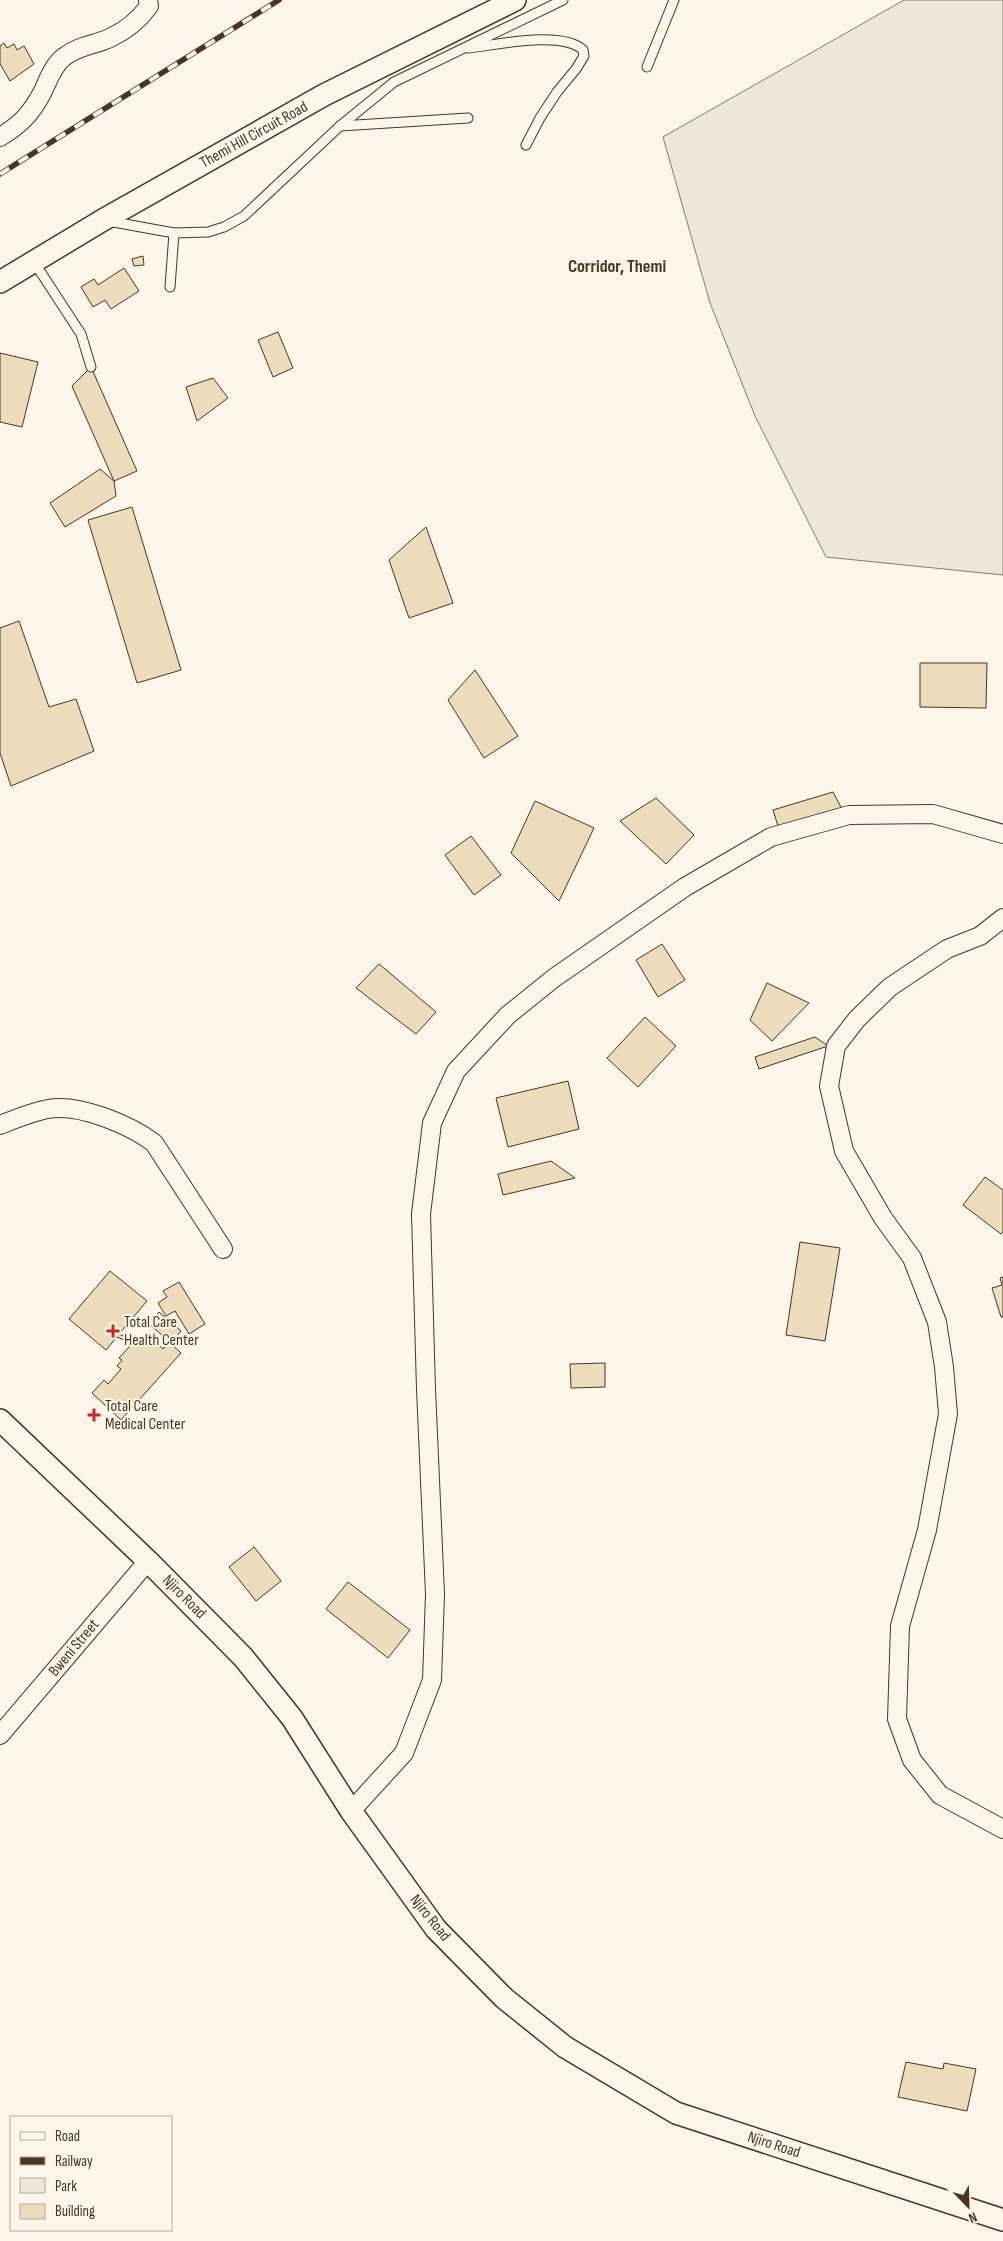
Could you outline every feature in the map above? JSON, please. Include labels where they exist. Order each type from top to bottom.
[{"type":"street","points":[[0,137],[20,125],[33,108],[62,59],[73,51],[111,38],[127,28],[149,6],[148,0]]},
{"type":"street","name":"Themi Hill Circuit Road","points":[[0,282],[102,220],[324,95],[515,0]]},
{"type":"street","points":[[351,1811],[404,1753],[432,1680],[435,1594],[426,1389],[422,1214],[432,1123],[456,1071],[508,1015],[554,978],[685,887],[771,837],[849,815],[933,814],[1003,834]]},
{"type":"street","points":[[1003,918],[980,936],[948,949],[883,994],[857,1019],[836,1046],[829,1086],[844,1150],[883,1218],[912,1258],[937,1322],[944,1367],[948,1414],[927,1530],[900,1626],[897,1719],[912,1760],[940,1795],[1003,1829]]},
{"type":"street","points":[[0,1125],[50,1108],[94,1114],[139,1131],[154,1142],[223,1249]]},
{"type":"street","name":"Njiro Road","points":[[0,1420],[148,1561],[244,1657],[292,1718],[351,1811],[436,1929],[504,1998],[564,2046],[676,2113],[1003,2220]]},
{"type":"street","name":"Bweni Street","points":[[0,1735],[148,1561]]},
{"type":"lane","points":[[102,220],[174,233],[208,232],[224,227],[244,216],[340,126],[394,82],[563,0]]},
{"type":"lane","points":[[648,67],[674,0]]},
{"type":"lane","points":[[461,49],[546,39],[578,46],[583,50],[584,56],[580,63],[540,118],[526,145]]},
{"type":"lane","points":[[340,126],[468,118]]},
{"type":"lane","points":[[170,287],[174,233]]},
{"type":"lane","points":[[34,261],[80,334],[91,367]]},
{"type":"green space","points":[[904,0],[1003,0],[1003,575],[826,557],[755,416],[710,303],[663,137]]},
{"type":"building","points":[[4,43],[7,48],[14,44],[17,50],[24,46],[34,64],[10,81],[0,64],[0,46]]},
{"type":"building","points":[[143,256],[144,265],[134,266],[132,259]]},
{"type":"building","points":[[124,268],[139,291],[111,309],[105,300],[93,307],[81,287],[94,279],[98,285]]},
{"type":"building","points":[[278,332],[293,368],[273,377],[258,340]]},
{"type":"building","points":[[0,353],[38,362],[22,427],[0,422]]},
{"type":"building","points":[[91,367],[137,471],[114,481],[72,386]]},
{"type":"building","points":[[213,378],[228,398],[197,421],[186,387]]},
{"type":"building","points":[[100,469],[114,481],[116,496],[65,527],[50,503]]},
{"type":"building","points":[[132,507],[181,670],[137,683],[88,520]]},
{"type":"building","points":[[426,527],[453,603],[409,618],[389,560]]},
{"type":"building","points":[[19,621],[49,707],[76,699],[94,751],[11,786],[0,753],[0,628]]},
{"type":"building","points":[[920,663],[987,663],[986,708],[920,707]]},
{"type":"building","points":[[475,670],[518,736],[484,758],[448,700]]},
{"type":"building","points":[[833,792],[843,811],[778,826],[773,810]]},
{"type":"building","points":[[656,798],[694,835],[666,864],[620,821]]},
{"type":"building","points":[[535,801],[594,828],[559,901],[511,853]]},
{"type":"building","points":[[471,836],[501,875],[474,895],[445,855]]},
{"type":"building","points":[[662,944],[685,980],[658,997],[636,960]]},
{"type":"building","points":[[379,964],[436,1012],[416,1034],[356,988]]},
{"type":"building","points":[[767,983],[809,1003],[772,1041],[750,1020]]},
{"type":"building","points":[[645,1017],[676,1046],[638,1087],[607,1058]]},
{"type":"building","points":[[815,1037],[828,1046],[759,1069],[755,1057]]},
{"type":"building","points":[[568,1081],[579,1129],[508,1147],[496,1098]]},
{"type":"building","points":[[551,1161],[575,1178],[503,1195],[498,1174]]},
{"type":"building","points":[[985,1177],[1003,1190],[1003,1232],[1001,1234],[963,1205]]},
{"type":"building","points":[[800,1242],[840,1248],[825,1341],[786,1335]]},
{"type":"building","points":[[110,1271],[147,1301],[119,1334],[139,1343],[147,1334],[163,1349],[169,1342],[181,1353],[121,1420],[92,1393],[104,1380],[108,1384],[121,1369],[117,1366],[122,1360],[119,1358],[132,1344],[136,1345],[117,1337],[106,1350],[69,1319]]},
{"type":"building","points":[[1003,1277],[1003,1317],[1001,1317],[992,1288],[1002,1285],[1000,1278]]},
{"type":"building","points":[[179,1282],[205,1324],[189,1334],[175,1311],[166,1316],[158,1303],[167,1297],[163,1291]]},
{"type":"building","points":[[159,1312],[181,1331],[171,1343],[148,1323]]},
{"type":"building","points":[[605,1363],[605,1387],[571,1388],[570,1364]]},
{"type":"building","points":[[254,1547],[281,1581],[256,1601],[229,1567]]},
{"type":"building","points":[[348,1582],[410,1630],[388,1658],[326,1609]]},
{"type":"building","points":[[906,2062],[943,2069],[944,2063],[976,2069],[967,2111],[898,2097]]},
{"type":"railway","points":[[0,174],[279,0]]},
{"type":"place","name":"Total Care Health Center","points":[[113,1331]]},
{"type":"place","name":"Total Care Medical Center","points":[[94,1415]]},
{"type":"district","name":"Corridor, Themi","points":[[617,266]]}]
